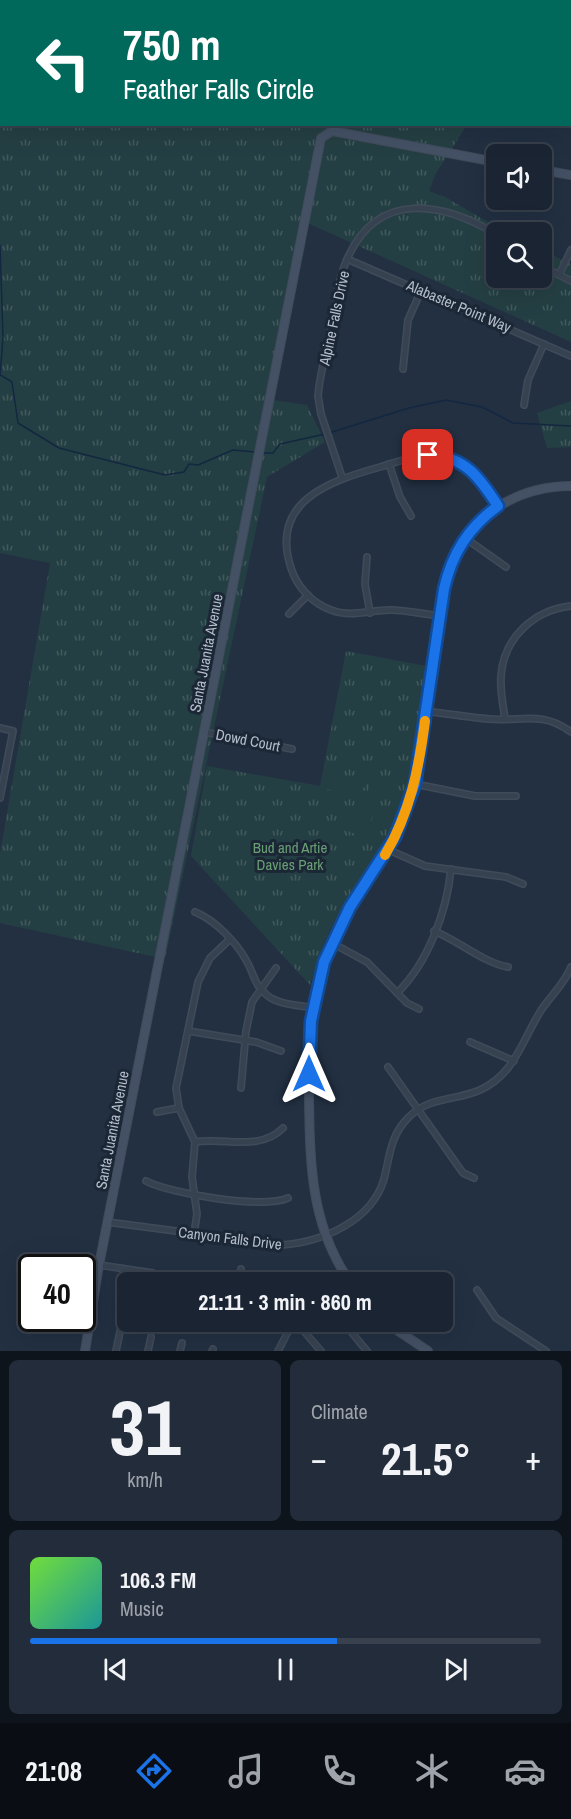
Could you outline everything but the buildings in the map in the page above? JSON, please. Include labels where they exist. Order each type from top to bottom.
[{"type":"street","name":"Santa Juanita Avenue","points":[[85,1351],[107,1222],[323,135],[332,131],[486,160]]},
{"type":"street","points":[[552,172],[571,175]]},
{"type":"street","name":"Alpine Falls Drive","points":[[342,477],[321,414],[319,387],[347,259],[369,228],[387,216],[414,208],[448,211],[486,229]]},
{"type":"street","points":[[559,275],[571,250]]},
{"type":"street","name":"Alabaster Point Way","points":[[347,259],[571,356]]},
{"type":"street","points":[[552,271],[571,281]]},
{"type":"street","points":[[404,369],[408,320],[421,291]]},
{"type":"street","points":[[524,405],[528,380],[544,344]]},
{"type":"street","points":[[440,616],[395,610],[340,613],[322,606],[308,595],[296,579],[289,562],[290,529],[297,511],[312,493],[342,477],[428,455],[454,459],[475,473],[498,506]]},
{"type":"street","points":[[389,464],[400,497],[411,516]]},
{"type":"street","points":[[344,1272],[324,1234],[313,1195],[309,1164],[308,1052],[313,1008],[332,943],[350,907],[388,850],[403,819],[415,784],[446,576],[465,538],[481,519],[498,506],[536,490],[571,486]]},
{"type":"street","points":[[465,538],[506,567]]},
{"type":"street","points":[[367,557],[365,584],[370,613]]},
{"type":"street","points":[[289,614],[308,595]]},
{"type":"street","points":[[505,719],[501,675],[512,642],[521,629],[539,615],[571,606]]},
{"type":"street","points":[[427,711],[505,719],[542,718],[571,732]]},
{"type":"street","points":[[0,728],[14,731],[0,798]]},
{"type":"street","name":"Dowd Court","points":[[204,732],[292,749]]},
{"type":"street","points":[[415,784],[475,796],[516,796]]},
{"type":"street","points":[[388,850],[425,866],[506,877],[523,884]]},
{"type":"street","points":[[397,993],[417,970],[434,931],[448,892],[451,869]]},
{"type":"street","points":[[195,912],[209,919],[246,960],[260,989],[277,1001],[313,1008]]},
{"type":"street","points":[[434,931],[462,943],[490,961],[508,967]]},
{"type":"street","points":[[194,1234],[197,1214],[192,1177],[195,1142],[179,1108],[176,1088],[200,975],[210,958],[229,940]]},
{"type":"street","points":[[332,943],[367,962],[406,1003],[419,1009]]},
{"type":"street","name":"Canyon Falls Drive","points":[[107,1222],[282,1245],[300,1243],[350,1224],[370,1206],[383,1182],[394,1136],[416,1110],[440,1098],[471,1093],[502,1076],[514,1061],[539,1014],[561,985],[571,967]]},
{"type":"street","points":[[241,1088],[252,1002],[276,968]]},
{"type":"street","points":[[188,1031],[261,1043],[281,1051]]},
{"type":"street","points":[[470,1042],[514,1061]]},
{"type":"street","points":[[388,1067],[416,1110],[463,1173],[474,1178]]},
{"type":"street","points":[[157,1112],[179,1108]]},
{"type":"street","points":[[195,1142],[218,1139],[258,1142],[272,1137],[283,1128]]},
{"type":"street","points":[[146,1181],[159,1187],[195,1194],[264,1203],[288,1198]]},
{"type":"street","points":[[99,1265],[139,1272]]},
{"type":"street","points":[[477,1290],[496,1318],[546,1351]]},
{"type":"street","points":[[116,1351],[120,1332]]},
{"type":"street","points":[[278,1351],[289,1332]]},
{"type":"street","points":[[304,1332],[321,1351]]},
{"type":"street","points":[[351,1332],[367,1351]]},
{"type":"street","points":[[400,1332],[428,1351]]},
{"type":"street","points":[[148,1351],[151,1336]]},
{"type":"street","points":[[180,1351],[182,1343]]},
{"type":"green space","points":[[0,126],[466,126],[436,173],[429,191],[445,197],[488,222],[486,222],[486,288],[552,288],[552,255],[571,264],[571,342],[301,220],[273,400],[307,405],[325,442],[267,477],[165,959],[0,923],[0,854],[50,563],[0,553]]},
{"type":"green space","points":[[571,401],[571,447],[547,448],[537,413]]},
{"type":"green space","name":"Bud and Artie Davies Park","points":[[346,651],[426,666],[420,722],[410,779],[399,815],[377,856],[331,929],[310,985],[191,856],[207,766],[320,786]]},
{"type":"green space","points":[[362,768],[370,771],[363,789],[354,786]]},
{"type":"green space","points":[[327,771],[340,773],[336,791],[324,789]]},
{"type":"green space","points":[[375,774],[383,777],[376,795],[368,791]]},
{"type":"green space","points":[[357,809],[373,815],[364,837],[348,831]]},
{"type":"waterway","points":[[0,245],[3,338],[0,375],[12,382],[18,423],[59,448],[165,475],[184,472],[189,464],[198,465],[233,450],[255,452]]},
{"type":"waterway","points":[[329,433],[409,408],[446,400],[482,407],[513,423],[571,426]]},
{"type":"waterway","points":[[263,453],[273,453],[280,444],[325,434]]},
{"type":"slow traffic","points":[[385,855],[410,801],[418,770],[425,721]]},
{"type":"route","points":[[309,1074],[308,1052],[311,1021],[324,962],[350,907],[395,837],[415,784],[446,576],[460,544],[481,519],[498,506],[481,479],[469,467],[445,456],[428,455]]}]
